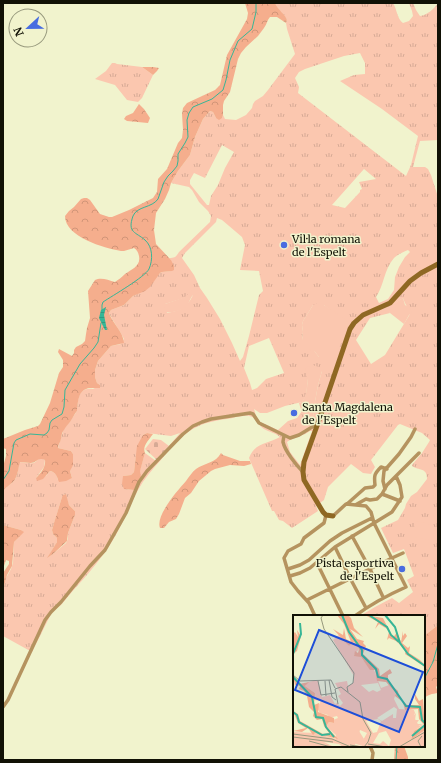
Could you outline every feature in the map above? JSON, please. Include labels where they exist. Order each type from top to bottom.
[{"type":"street","points":[[387,469],[381,467],[374,476],[375,485],[373,487],[365,488],[333,516],[326,515],[323,512],[304,480],[303,472],[304,462],[350,329],[363,315],[390,303],[410,281],[438,264]]},
{"type":"street","points":[[3,706],[11,694],[49,614],[58,606],[90,566],[105,550],[126,513],[139,482],[182,434],[203,421],[250,413],[259,423],[290,438],[299,435],[318,423]]},
{"type":"street","points":[[385,489],[383,478],[384,471],[399,454],[412,436],[415,429]]},
{"type":"street","points":[[284,435],[283,441],[289,454],[296,466],[303,472]]},
{"type":"street","points":[[357,504],[366,499],[377,499],[387,485],[419,453]]},
{"type":"street","points":[[290,576],[300,573],[317,563],[335,547],[392,512],[402,497],[396,476]]},
{"type":"street","points":[[382,494],[400,501]]},
{"type":"street","points":[[346,504],[366,506],[371,512],[374,523],[406,587],[383,598],[356,615]]},
{"type":"street","points":[[314,615],[307,600],[291,582],[284,558],[288,551],[301,544],[304,538],[324,523],[326,515]]},
{"type":"street","points":[[288,569],[309,560],[330,541],[342,533],[372,518]]},
{"type":"street","points":[[352,536],[370,569],[383,598]]},
{"type":"street","points":[[335,547],[366,608]]},
{"type":"street","points":[[307,600],[350,578],[403,554]]},
{"type":"street","points":[[317,563],[342,615]]},
{"type":"street","points":[[370,747],[373,753],[372,760]]},
{"type":"green space","points":[[245,3],[275,3],[286,18],[286,23],[277,17],[270,17],[258,36],[241,53],[238,59],[230,92],[224,101],[222,118],[219,120],[213,112],[210,111],[203,119],[195,137],[190,155],[178,171],[171,183],[165,199],[156,213],[154,230],[156,244],[171,260],[174,270],[160,273],[150,287],[145,291],[133,296],[124,305],[111,310],[109,313],[122,335],[124,343],[111,346],[98,361],[95,370],[95,377],[97,383],[100,385],[100,388],[86,389],[81,393],[79,396],[77,411],[62,433],[58,448],[71,451],[73,454],[73,465],[70,471],[72,478],[59,482],[55,474],[50,471],[43,479],[37,481],[36,478],[44,467],[45,460],[39,459],[31,463],[20,462],[15,480],[3,491],[3,467],[6,449],[3,448],[3,439],[40,424],[50,403],[59,373],[63,367],[63,360],[58,352],[59,349],[72,356],[76,347],[85,341],[90,318],[88,291],[95,280],[102,279],[115,282],[135,267],[139,262],[137,250],[134,248],[121,251],[96,244],[78,236],[71,230],[65,216],[81,199],[84,198],[90,200],[100,214],[112,217],[153,198],[157,192],[158,179],[167,169],[178,143],[182,138],[183,108],[187,103],[215,90],[220,85],[227,55],[247,19],[248,13]]},
{"type":"green space","points":[[275,3],[393,3],[399,19],[403,23],[409,21],[413,16],[409,3],[413,3],[420,16],[430,11],[438,3],[438,140],[420,141],[413,167],[425,167],[428,169],[438,197],[438,625],[425,635],[425,615],[362,615],[392,598],[399,603],[413,592],[407,580],[414,576],[404,549],[393,553],[381,528],[398,520],[411,496],[417,492],[427,479],[427,475],[424,471],[415,468],[412,465],[430,440],[422,433],[400,424],[398,425],[371,460],[375,467],[371,474],[363,473],[351,464],[328,487],[324,500],[316,506],[318,511],[292,528],[283,521],[279,520],[274,511],[272,511],[249,458],[258,446],[280,437],[277,434],[262,428],[254,418],[244,416],[215,421],[196,427],[175,444],[143,482],[116,535],[102,556],[61,605],[52,612],[32,652],[3,636],[3,590],[6,578],[13,563],[14,542],[23,532],[21,530],[3,525],[3,491],[16,478],[19,462],[32,463],[39,459],[45,460],[44,467],[36,478],[46,476],[50,471],[56,474],[58,480],[72,478],[70,471],[73,454],[71,451],[58,448],[64,428],[77,411],[82,392],[100,385],[97,383],[95,377],[95,370],[98,361],[111,346],[121,344],[124,339],[109,313],[111,310],[124,305],[160,273],[171,271],[171,260],[169,258],[176,256],[210,222],[211,216],[208,211],[199,202],[189,187],[171,183],[190,155],[195,137],[203,119],[210,111],[213,112],[216,118],[222,118],[223,115],[225,119],[236,120],[246,115],[252,108],[255,101],[263,96],[295,54],[287,29],[287,20]],"holes":[[[360,53],[365,63],[365,74],[354,75],[340,81],[382,109],[418,136],[411,165],[406,176],[298,93],[299,87],[295,78],[299,72],[344,56]],[[222,145],[234,152],[211,196],[209,205],[207,205],[190,184],[190,180],[194,173],[205,178]],[[364,169],[376,179],[359,182],[362,189],[345,208],[332,205]],[[217,218],[222,220],[242,237],[245,245],[240,270],[259,271],[263,291],[259,295],[243,357],[240,361],[220,319],[182,258],[185,253],[216,222]],[[408,250],[410,252],[405,257],[395,277],[394,290],[388,299],[379,303],[376,297],[379,293],[388,267],[394,258]],[[193,295],[183,308],[167,313],[165,304]],[[403,298],[410,314],[385,355],[371,364],[356,340],[370,318],[390,313],[388,308]],[[313,305],[324,305],[330,310],[319,357],[302,340],[302,325]],[[269,338],[284,373],[266,379],[257,388],[252,390],[244,368],[249,346]],[[322,371],[313,413],[316,422],[306,428],[306,421],[302,411],[297,418],[288,421],[278,430],[260,422],[257,419],[254,409],[260,413],[267,413],[285,406],[302,402],[306,393],[307,377]],[[312,431],[300,465],[290,452],[287,442]],[[147,433],[171,436],[180,433],[156,461],[145,453],[134,490],[125,489],[123,476],[131,475],[134,472],[136,456],[143,435]],[[65,494],[69,505],[75,511],[75,515],[66,543],[48,557],[57,542],[57,538],[53,534],[52,530],[62,497]]]},
{"type":"green space","points":[[112,63],[142,67],[153,75],[142,98],[138,102],[127,100],[115,85],[95,79],[106,71]]},
{"type":"green space","points":[[142,67],[153,67],[159,68],[153,75]]},
{"type":"green space","points":[[139,104],[150,118],[148,123],[127,121],[124,119],[126,116],[133,113]]},
{"type":"green space","points":[[197,289],[199,293],[193,295],[187,306],[182,310],[164,312],[165,304],[185,297],[191,291]]},
{"type":"green space","points":[[403,298],[405,305],[410,308],[412,313],[409,315],[404,324],[390,313],[387,308]]},
{"type":"green space","points":[[317,303],[324,305],[349,322],[334,362],[319,357],[315,352],[305,347],[302,343],[303,321],[313,305]]},
{"type":"green space","points":[[313,365],[321,368],[322,371],[313,413],[314,416],[317,416],[316,422],[306,429],[306,421],[303,418],[299,403],[302,402],[307,390],[305,368]]},
{"type":"green space","points":[[147,433],[153,434],[144,448],[145,453],[140,471],[141,477],[134,490],[124,489],[122,484],[123,476],[131,475],[134,472],[137,446],[143,435]]},
{"type":"green space","points":[[153,439],[161,440],[169,446],[157,460],[145,449]]},
{"type":"green space","points":[[221,453],[240,461],[250,461],[251,464],[244,466],[230,465],[211,471],[199,481],[191,493],[185,498],[176,519],[169,522],[164,528],[160,528],[159,523],[164,510],[192,473],[199,467],[216,459]]},
{"type":"green space","points":[[66,494],[69,505],[75,511],[75,515],[68,533],[67,541],[47,558],[57,542],[57,538],[53,534],[52,530],[62,497]]},
{"type":"green space","points":[[416,521],[433,526],[433,534],[430,540],[414,537]]},
{"type":"green space","points":[[3,525],[24,532],[14,542],[12,566],[7,575],[3,590],[3,573],[9,564],[9,561],[6,560],[3,569]]},
{"type":"green space","points":[[438,625],[438,685],[436,687],[438,693],[428,695],[425,698],[425,635]]},
{"type":"green space","points":[[395,747],[404,747],[408,760],[394,760]]},
{"type":"water","points":[[106,307],[104,315],[107,330],[105,330],[99,318],[101,310]]},
{"type":"waterway","points":[[102,310],[103,302],[135,281],[149,269],[152,258],[150,246],[133,231],[131,226],[133,216],[138,210],[152,204],[158,199],[164,182],[177,166],[178,154],[188,137],[187,120],[193,107],[212,99],[223,90],[230,60],[238,41],[252,29],[256,12],[256,3]]},
{"type":"waterway","points":[[3,480],[9,471],[14,443],[16,440],[30,434],[44,435],[49,430],[52,420],[62,414],[65,390],[80,364],[98,342],[101,323]]},
{"type":"waterway","points":[[425,677],[433,662],[438,644]]},
{"type":"waterway","points":[[396,760],[397,747]]},
{"type":"place","name":"Vil·la romana de l'Espelt","points":[[284,245]]},
{"type":"place","name":"Santa Magdalena de l'Espelt","points":[[294,413]]},
{"type":"place","name":"Pista esportiva de l'Espelt","points":[[402,569]]}]
